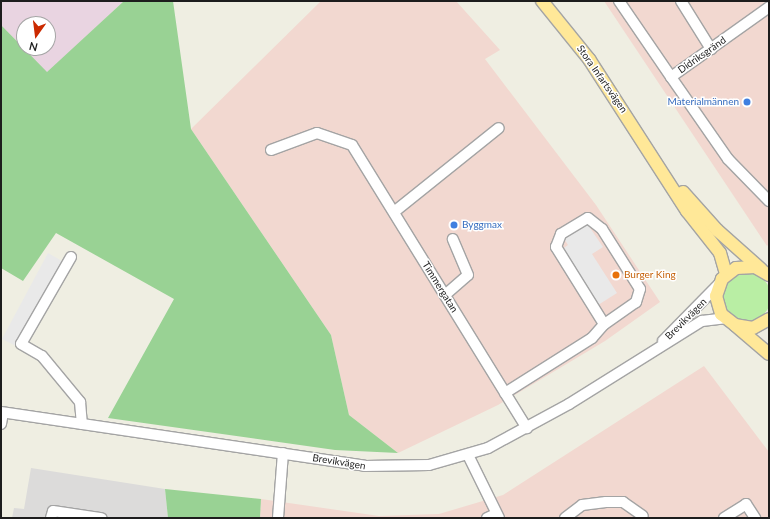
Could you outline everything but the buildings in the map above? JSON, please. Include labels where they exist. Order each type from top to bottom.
[{"type":"main road","name":"Stora Infartsvägen","points":[[542,1],[589,59],[657,161],[687,211],[720,253],[722,279],[716,302],[730,322]]},
{"type":"main road","name":"Stora Infartsvägen","points":[[657,161],[717,230],[767,273]]},
{"type":"main road","points":[[722,279],[743,266],[767,273]]},
{"type":"main road","points":[[730,322],[753,328],[769,319]]},
{"type":"main road","points":[[730,322],[769,354]]},
{"type":"street","name":"Didriksgränd","points":[[619,1],[671,77],[769,7]]},
{"type":"street","points":[[681,1],[711,49]]},
{"type":"street","points":[[671,77],[728,159],[769,201]]},
{"type":"street","points":[[394,212],[499,128]]},
{"type":"street","name":"Timmergatan","points":[[271,150],[317,133],[352,145],[527,428]]},
{"type":"street","points":[[505,393],[592,338],[604,324],[636,302],[640,289],[602,229],[588,218],[561,234],[556,247],[600,314],[604,324]]},
{"type":"street","points":[[445,295],[468,275],[453,239]]},
{"type":"street","points":[[71,257],[21,344],[42,356],[80,402],[82,424]]},
{"type":"street","name":"Brevikvägen","points":[[652,352],[722,279]]},
{"type":"street","name":"Brevikvägen","points":[[2,412],[381,468],[429,465],[468,455],[527,428],[707,318],[730,322]]},
{"type":"street","points":[[1,424],[2,412]]},
{"type":"street","points":[[278,518],[283,453]]},
{"type":"street","points":[[468,455],[494,517]]},
{"type":"street","points":[[565,518],[582,505],[606,502],[623,502],[643,516]]},
{"type":"street","points":[[724,518],[746,504],[755,518]]},
{"type":"street","points":[[51,518],[52,511],[101,518]]},
{"type":"shaded area","points":[[1,1],[124,1],[47,73],[31,56],[56,56],[56,16],[16,16],[16,41],[1,25]]},
{"type":"shaded area","points":[[321,1],[456,1],[500,50],[485,59],[596,205],[660,302],[605,341],[498,405],[398,453],[349,415],[331,335],[191,129]]},
{"type":"shaded area","points":[[604,1],[769,1],[769,244],[767,246]]},
{"type":"shaded area","points":[[586,222],[603,247],[592,254],[617,293],[598,305],[561,250],[568,245],[563,237]]},
{"type":"shaded area","points":[[48,253],[62,261],[16,346],[2,339]]},
{"type":"shaded area","points":[[704,366],[769,452],[769,518],[260,518],[261,499],[379,516],[439,514],[503,495]]},
{"type":"shaded area","points":[[31,468],[165,489],[168,518],[12,518],[14,508],[24,509]]},
{"type":"green space","points":[[124,1],[173,1],[191,129],[331,335],[349,415],[398,453],[335,450],[108,418],[174,299],[56,233],[23,281],[1,268],[1,25],[16,40],[16,56],[31,56],[47,72]]},
{"type":"green space","points":[[747,273],[756,275],[764,280],[769,288],[771,297],[769,306],[764,314],[756,319],[747,321],[738,319],[730,314],[725,306],[723,297],[725,288],[730,280],[738,275]]},
{"type":"green space","points":[[165,489],[261,499],[260,518],[168,518]]},
{"type":"place","name":"Materialmännen","points":[[747,102]]},
{"type":"place","name":"Byggmax","points":[[454,225]]},
{"type":"place","name":"Burger King","points":[[616,275]]}]
